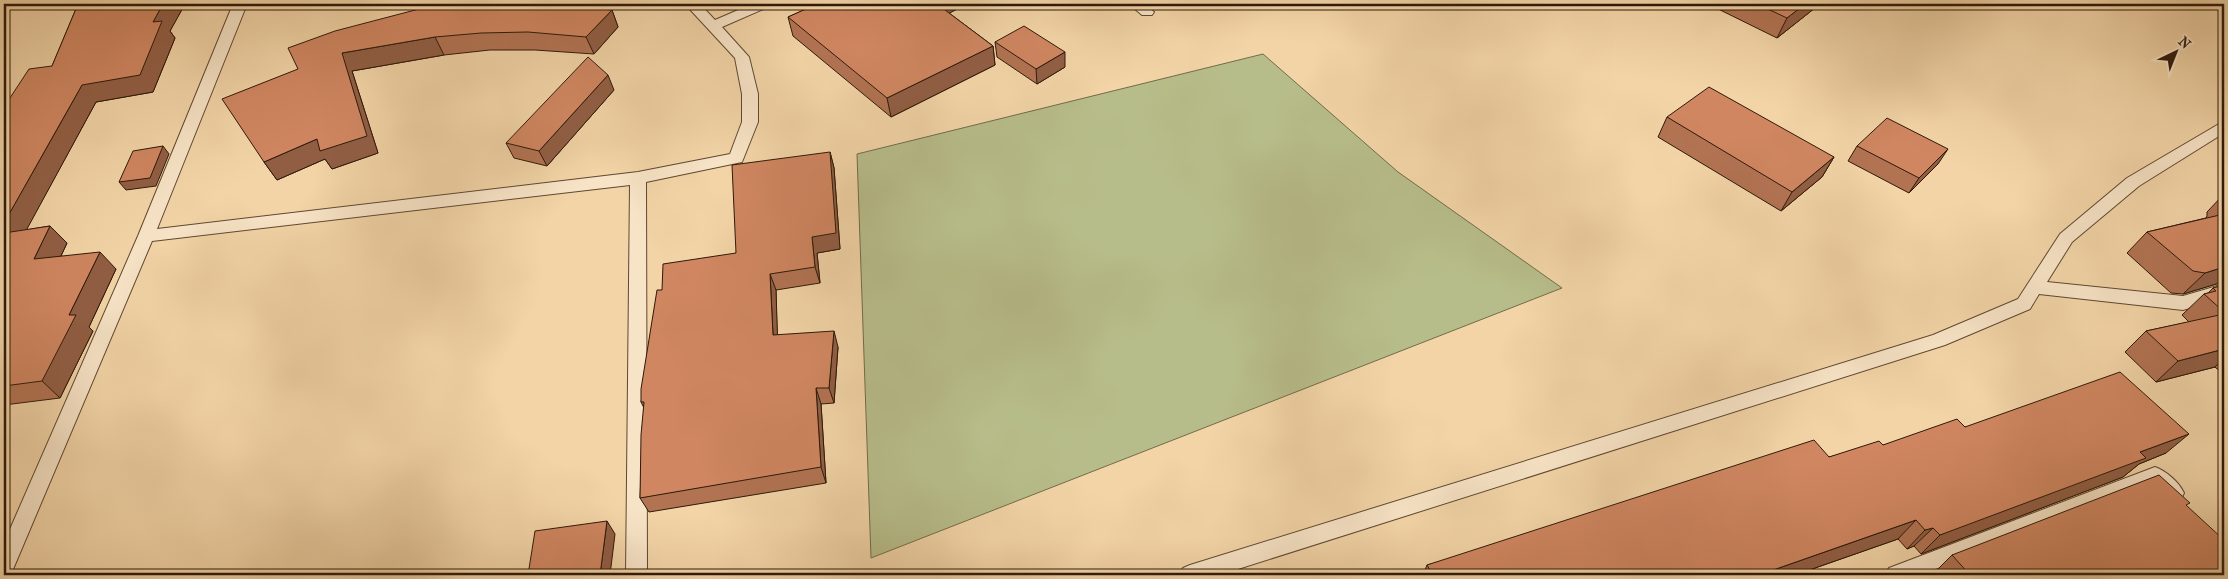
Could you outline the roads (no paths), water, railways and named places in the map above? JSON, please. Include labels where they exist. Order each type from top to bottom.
[{"type":"lane","points":[[4,567],[146,236],[240,4]]},
{"type":"lane","points":[[146,236],[638,178],[736,158],[750,122],[750,94],[742,57],[692,4]]},
{"type":"lane","points":[[713,26],[763,4]]},
{"type":"lane","points":[[1190,575],[1939,340],[2024,304],[2066,238],[2133,182],[2224,126]]},
{"type":"lane","points":[[637,575],[638,178]]},
{"type":"lane","points":[[2035,287],[2183,303],[2224,291]]},
{"type":"lane","points":[[1896,575],[2155,475],[2190,509]]}]
